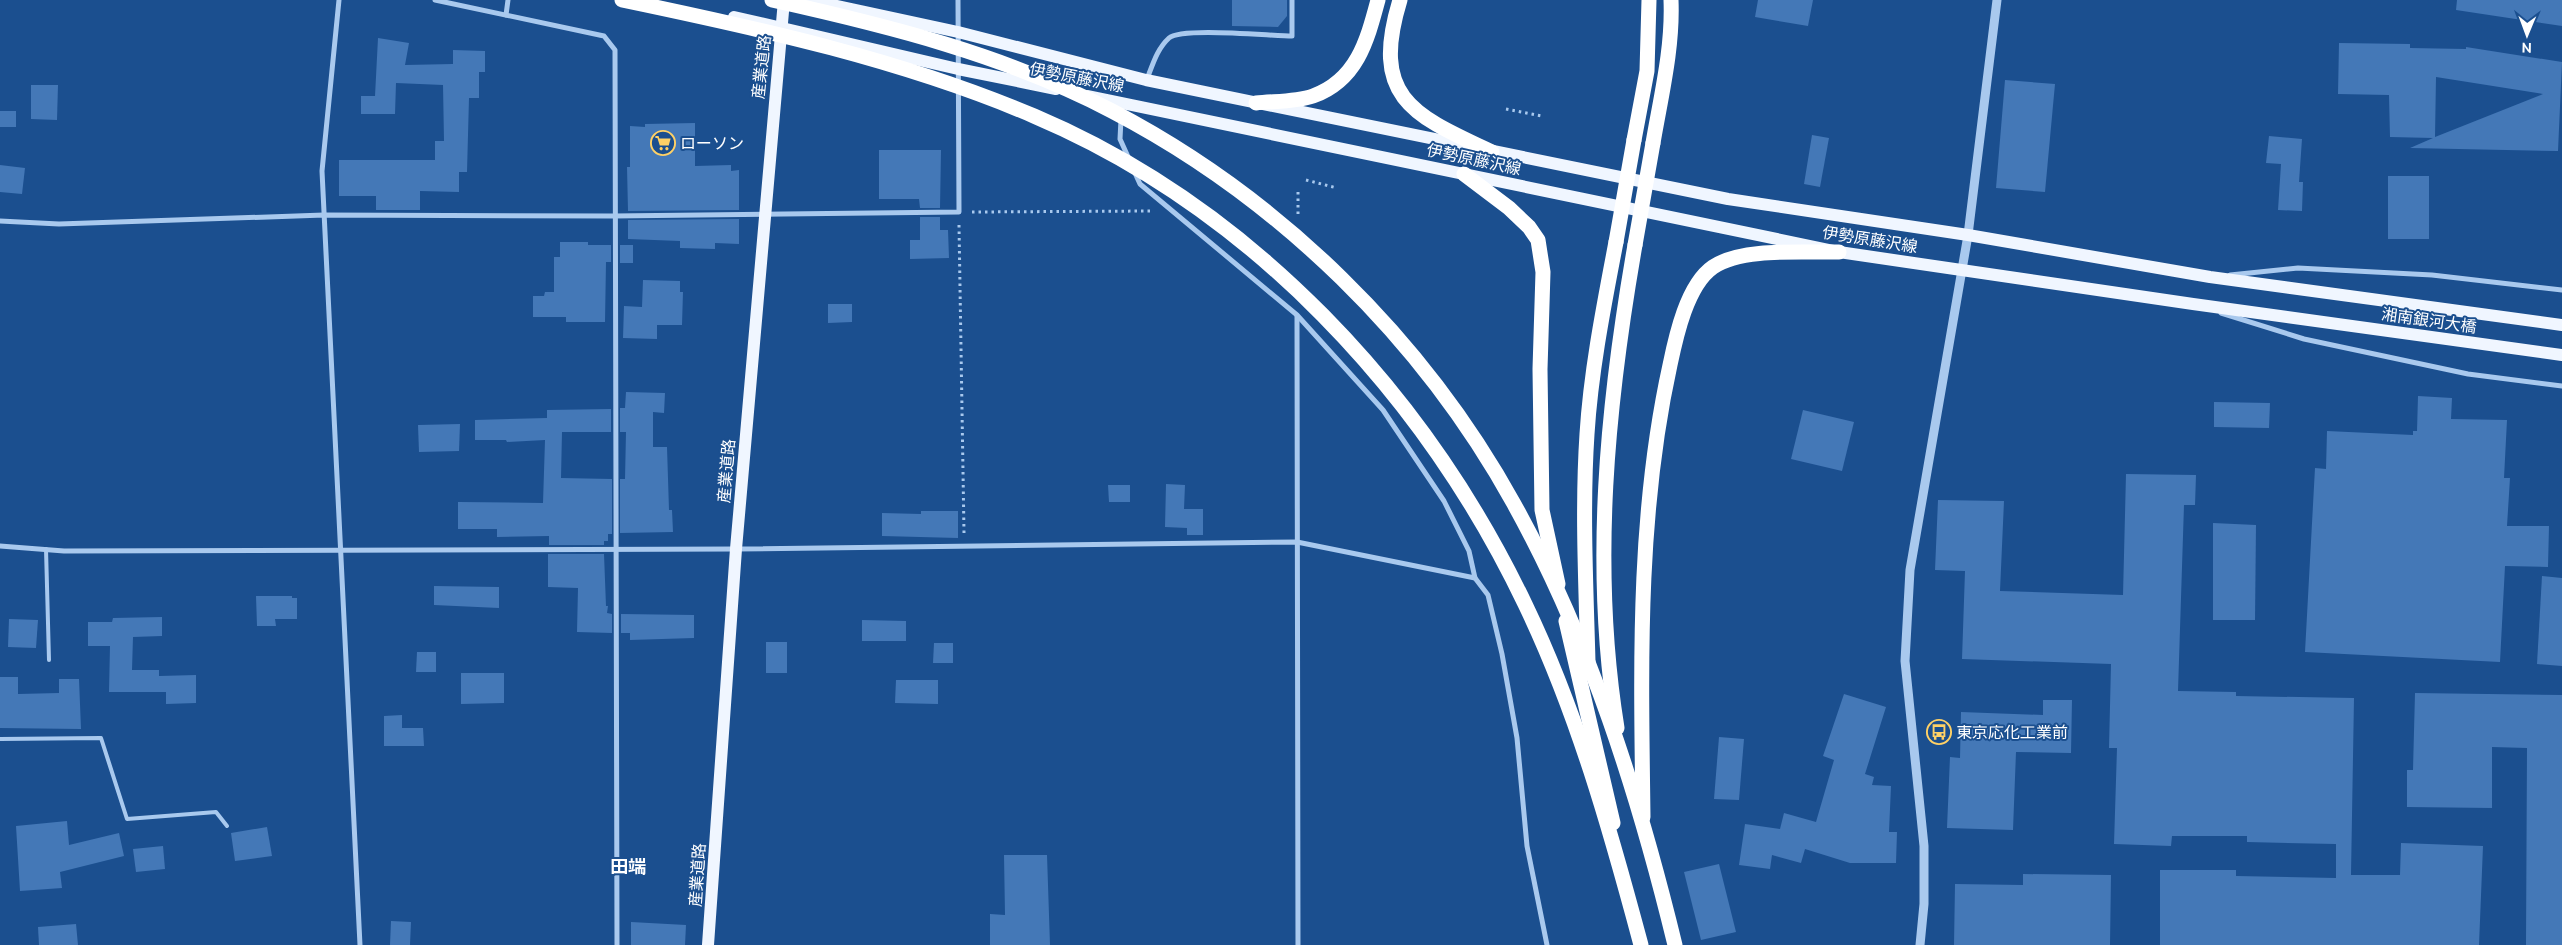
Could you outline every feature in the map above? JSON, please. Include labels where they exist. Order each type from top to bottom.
[{"type":"highway","points":[[622,0],[849,53],[913,71],[1035,116],[1094,144],[1201,211],[1251,249],[1300,292],[1344,336],[1390,388],[1432,446],[1497,547],[1527,607],[1574,723],[1615,850],[1642,945]]},
{"type":"highway","points":[[772,0],[870,22],[940,41],[993,59],[1112,110],[1166,142],[1269,214],[1360,297],[1406,347],[1444,396],[1514,502],[1542,558],[1593,673],[1620,749],[1654,860],[1676,945]]},
{"type":"highway","points":[[1256,103],[1311,97],[1330,88],[1349,72],[1362,54],[1378,0]]},
{"type":"highway","points":[[1400,0],[1391,45],[1390,62],[1402,96],[1416,111],[1450,132],[1492,152]]},
{"type":"highway","points":[[1590,728],[1585,534],[1587,433],[1603,310],[1647,71],[1649,0]]},
{"type":"highway","points":[[1671,0],[1672,17],[1666,68],[1620,335],[1608,427],[1604,506],[1605,588],[1612,697],[1620,753],[1643,820],[1676,945]]},
{"type":"highway","points":[[1464,174],[1509,208],[1529,227],[1538,240],[1543,272],[1540,369],[1542,510],[1590,728],[1642,945]]},
{"type":"highway","points":[[1643,820],[1641,652],[1645,525],[1653,456],[1677,332],[1694,291],[1712,268],[1727,260],[1763,255],[1839,252]]},
{"type":"main road","name":"伊勢原藤沢線","points":[[656,0],[781,27],[958,70],[1121,102],[1839,252],[2291,318]]},
{"type":"main road","name":"産業道路","points":[[708,945],[736,549],[784,0]]},
{"type":"main road","name":"伊勢原藤沢線","points":[[809,0],[958,32],[1146,80],[1728,199],[1968,235],[2210,277],[2295,289]]},
{"type":"main road","name":"湘南銀河大橋","points":[[2295,289],[2562,325]]},
{"type":"main road","name":"湘南銀河大橋","points":[[2291,318],[2562,355]]},
{"type":"street","points":[[339,0],[322,171],[360,945]]},
{"type":"street","points":[[435,0],[604,36],[615,50],[617,945]]},
{"type":"street","points":[[506,15],[508,0]]},
{"type":"street","points":[[0,221],[59,224],[324,214],[614,216],[959,212],[958,0]]},
{"type":"street","points":[[1146,80],[1159,49],[1171,36],[1190,32],[1292,36],[1292,0]]},
{"type":"street","points":[[1920,945],[1924,904],[1924,846],[1905,662],[1910,570],[1963,269],[1997,0]]},
{"type":"street","points":[[1121,102],[1120,139],[1140,184],[1174,210],[1297,315],[1383,410],[1444,500],[1469,551],[1475,578],[1488,595],[1502,654],[1517,738],[1527,846],[1547,945]]},
{"type":"street","points":[[2210,277],[2298,268],[2432,275],[2562,290]]},
{"type":"street","points":[[2193,304],[2304,340],[2468,374],[2562,386]]},
{"type":"street","points":[[1297,315],[1298,945]]},
{"type":"street","points":[[0,546],[46,549],[736,549],[1297,542],[1475,578]]},
{"type":"lane","points":[[46,549],[49,660]]},
{"type":"lane","points":[[0,739],[101,738],[127,819],[216,812],[227,826]]},
{"type":"path","points":[[1506,109],[1542,116]]},
{"type":"path","points":[[1306,180],[1337,188]]},
{"type":"path","points":[[965,547],[959,212],[1174,210]]},
{"type":"building","points":[[1232,0],[1287,0],[1287,16],[1278,27],[1232,26]]},
{"type":"building","points":[[1758,0],[1813,0],[1808,26],[1755,17]]},
{"type":"building","points":[[2457,0],[2562,0],[2562,26],[2456,10]]},
{"type":"building","points":[[378,38],[409,43],[405,65],[453,64],[453,50],[485,51],[485,72],[479,72],[479,98],[469,98],[467,172],[459,172],[459,192],[420,191],[420,210],[376,210],[376,196],[339,196],[339,160],[435,160],[435,141],[444,141],[443,85],[396,83],[395,114],[361,114],[361,96],[375,96]]},
{"type":"building","points":[[2339,43],[2410,44],[2410,48],[2466,49],[2466,47],[2562,62],[2558,151],[2410,148],[2433,138],[2390,137],[2389,95],[2338,94]],"holes":[[[2436,77],[2543,94],[2435,137]]]},
{"type":"building","points":[[2005,80],[2055,84],[2045,192],[1996,188]]},
{"type":"building","points":[[31,85],[58,85],[57,120],[31,119]]},
{"type":"building","points":[[0,111],[16,111],[16,127],[0,127]]},
{"type":"building","points":[[695,123],[695,166],[731,165],[731,171],[739,170],[739,210],[628,211],[627,167],[630,167],[630,126],[645,127],[645,124]]},
{"type":"building","points":[[1812,135],[1829,138],[1820,187],[1804,184]]},
{"type":"building","points":[[2269,136],[2302,139],[2299,182],[2303,182],[2302,211],[2278,210],[2281,164],[2266,163]]},
{"type":"building","points":[[879,150],[941,150],[940,208],[920,208],[919,199],[879,199]]},
{"type":"building","points":[[0,165],[25,168],[22,194],[0,192]]},
{"type":"building","points":[[2388,176],[2429,176],[2429,239],[2388,239]]},
{"type":"building","points":[[920,217],[940,217],[940,230],[948,230],[949,258],[910,259],[910,240],[920,240]]},
{"type":"building","points":[[739,219],[739,244],[715,243],[715,249],[680,248],[680,241],[628,239],[628,220]]},
{"type":"building","points":[[560,242],[588,242],[588,245],[611,245],[611,262],[606,262],[605,322],[566,322],[566,317],[533,317],[533,296],[544,296],[545,292],[554,292],[554,257],[560,257]]},
{"type":"building","points":[[620,245],[633,245],[633,263],[620,263]]},
{"type":"building","points":[[643,280],[680,281],[680,292],[683,292],[682,325],[657,325],[657,339],[623,338],[624,306],[642,307]]},
{"type":"building","points":[[828,304],[852,304],[852,322],[828,323]]},
{"type":"building","points":[[626,392],[665,393],[664,413],[653,412],[653,447],[667,447],[669,510],[672,510],[673,532],[620,533],[620,479],[625,479],[626,432],[620,432],[620,408],[625,408]]},
{"type":"building","points":[[2418,396],[2452,398],[2451,419],[2507,420],[2504,478],[2510,478],[2507,526],[2549,526],[2548,567],[2505,566],[2500,662],[2305,652],[2315,468],[2326,469],[2327,431],[2413,435],[2413,431],[2417,431]]},
{"type":"building","points":[[2214,402],[2270,403],[2269,428],[2214,427]]},
{"type":"building","points":[[611,409],[611,432],[562,432],[561,478],[612,479],[612,534],[608,534],[608,541],[604,541],[604,545],[549,545],[549,536],[497,537],[497,529],[458,529],[458,502],[543,503],[545,440],[507,442],[506,440],[475,440],[475,420],[547,418],[547,410]]},
{"type":"building","points":[[1803,410],[1854,422],[1842,471],[1791,459]]},
{"type":"building","points":[[460,424],[459,451],[419,452],[418,425]]},
{"type":"building","points":[[2126,474],[2196,475],[2195,505],[2184,505],[2178,691],[2236,692],[2236,696],[2354,698],[2351,875],[2400,875],[2401,843],[2483,846],[2479,945],[2160,945],[2160,870],[2236,870],[2236,876],[2336,878],[2336,844],[2247,842],[2247,836],[2172,836],[2171,846],[2114,844],[2117,748],[2109,748],[2111,664],[1962,659],[1965,571],[1935,570],[1938,500],[2004,501],[2000,591],[2123,595]]},
{"type":"building","points":[[1166,484],[1185,485],[1184,509],[1203,509],[1203,535],[1187,535],[1187,528],[1165,527]]},
{"type":"building","points":[[1108,485],[1130,485],[1130,502],[1109,502]]},
{"type":"building","points":[[921,511],[958,511],[958,538],[882,536],[882,513],[921,514]]},
{"type":"building","points":[[2213,523],[2256,525],[2255,620],[2213,620]]},
{"type":"building","points":[[548,554],[604,554],[606,606],[608,606],[607,613],[612,614],[612,633],[577,632],[578,588],[548,587]]},
{"type":"building","points":[[2542,576],[2562,578],[2562,666],[2537,664]]},
{"type":"building","points":[[434,586],[499,587],[499,608],[434,605]]},
{"type":"building","points":[[256,596],[292,596],[292,598],[297,598],[297,619],[275,619],[276,626],[257,626]]},
{"type":"building","points":[[621,614],[694,615],[694,638],[630,640],[630,633],[621,633]]},
{"type":"building","points":[[162,617],[162,636],[133,637],[132,670],[159,670],[159,676],[196,675],[196,703],[166,704],[166,692],[109,692],[110,646],[88,646],[88,622],[112,622],[113,618]]},
{"type":"building","points":[[9,619],[38,620],[36,648],[8,647]]},
{"type":"building","points":[[862,620],[906,621],[906,641],[862,641]]},
{"type":"building","points":[[766,642],[787,642],[787,673],[766,673]]},
{"type":"building","points":[[934,643],[953,643],[953,663],[933,663]]},
{"type":"building","points":[[417,652],[436,652],[436,672],[416,672]]},
{"type":"building","points":[[461,673],[504,673],[504,703],[461,704]]},
{"type":"building","points":[[0,677],[18,677],[18,694],[59,693],[59,679],[79,679],[81,729],[0,728]]},
{"type":"building","points":[[896,680],[938,680],[938,704],[895,703]]},
{"type":"building","points":[[2415,693],[2562,695],[2562,945],[2526,945],[2527,748],[2492,747],[2492,808],[2407,807],[2407,770],[2413,770]]},
{"type":"building","points":[[1844,694],[1886,707],[1865,774],[1874,777],[1872,785],[1891,786],[1889,832],[1897,832],[1896,863],[1850,863],[1805,849],[1801,863],[1772,855],[1770,869],[1739,865],[1745,824],[1780,829],[1784,813],[1816,822],[1834,760],[1823,756]]},
{"type":"building","points":[[2043,700],[2072,700],[2071,753],[2016,752],[2013,830],[1947,828],[1950,757],[1960,758],[1961,712],[2043,715]]},
{"type":"building","points":[[402,715],[402,728],[423,728],[424,746],[384,746],[384,716]]},
{"type":"building","points":[[1719,737],[1744,739],[1739,800],[1714,799]]},
{"type":"building","points":[[67,821],[69,845],[119,833],[124,856],[60,872],[62,888],[20,891],[16,826]]},
{"type":"building","points":[[267,827],[272,856],[235,861],[231,833]]},
{"type":"building","points":[[163,846],[165,869],[136,872],[133,849]]},
{"type":"building","points":[[1004,855],[1047,855],[1050,945],[990,945],[990,914],[1005,915]]},
{"type":"building","points":[[1719,864],[1736,932],[1701,940],[1684,872]]},
{"type":"building","points":[[2023,874],[2111,875],[2110,945],[1954,945],[1955,884],[2023,885]]},
{"type":"building","points":[[391,921],[411,922],[410,945],[390,945]]},
{"type":"building","points":[[631,922],[686,925],[685,945],[631,945]]},
{"type":"building","points":[[76,924],[78,945],[39,945],[38,927]]},
{"type":"place","name":"ローソン","points":[[663,143]]},
{"type":"place","name":"東京応化工業前","points":[[1939,732]]},
{"type":"district","name":"田端","points":[[628,867]]}]
